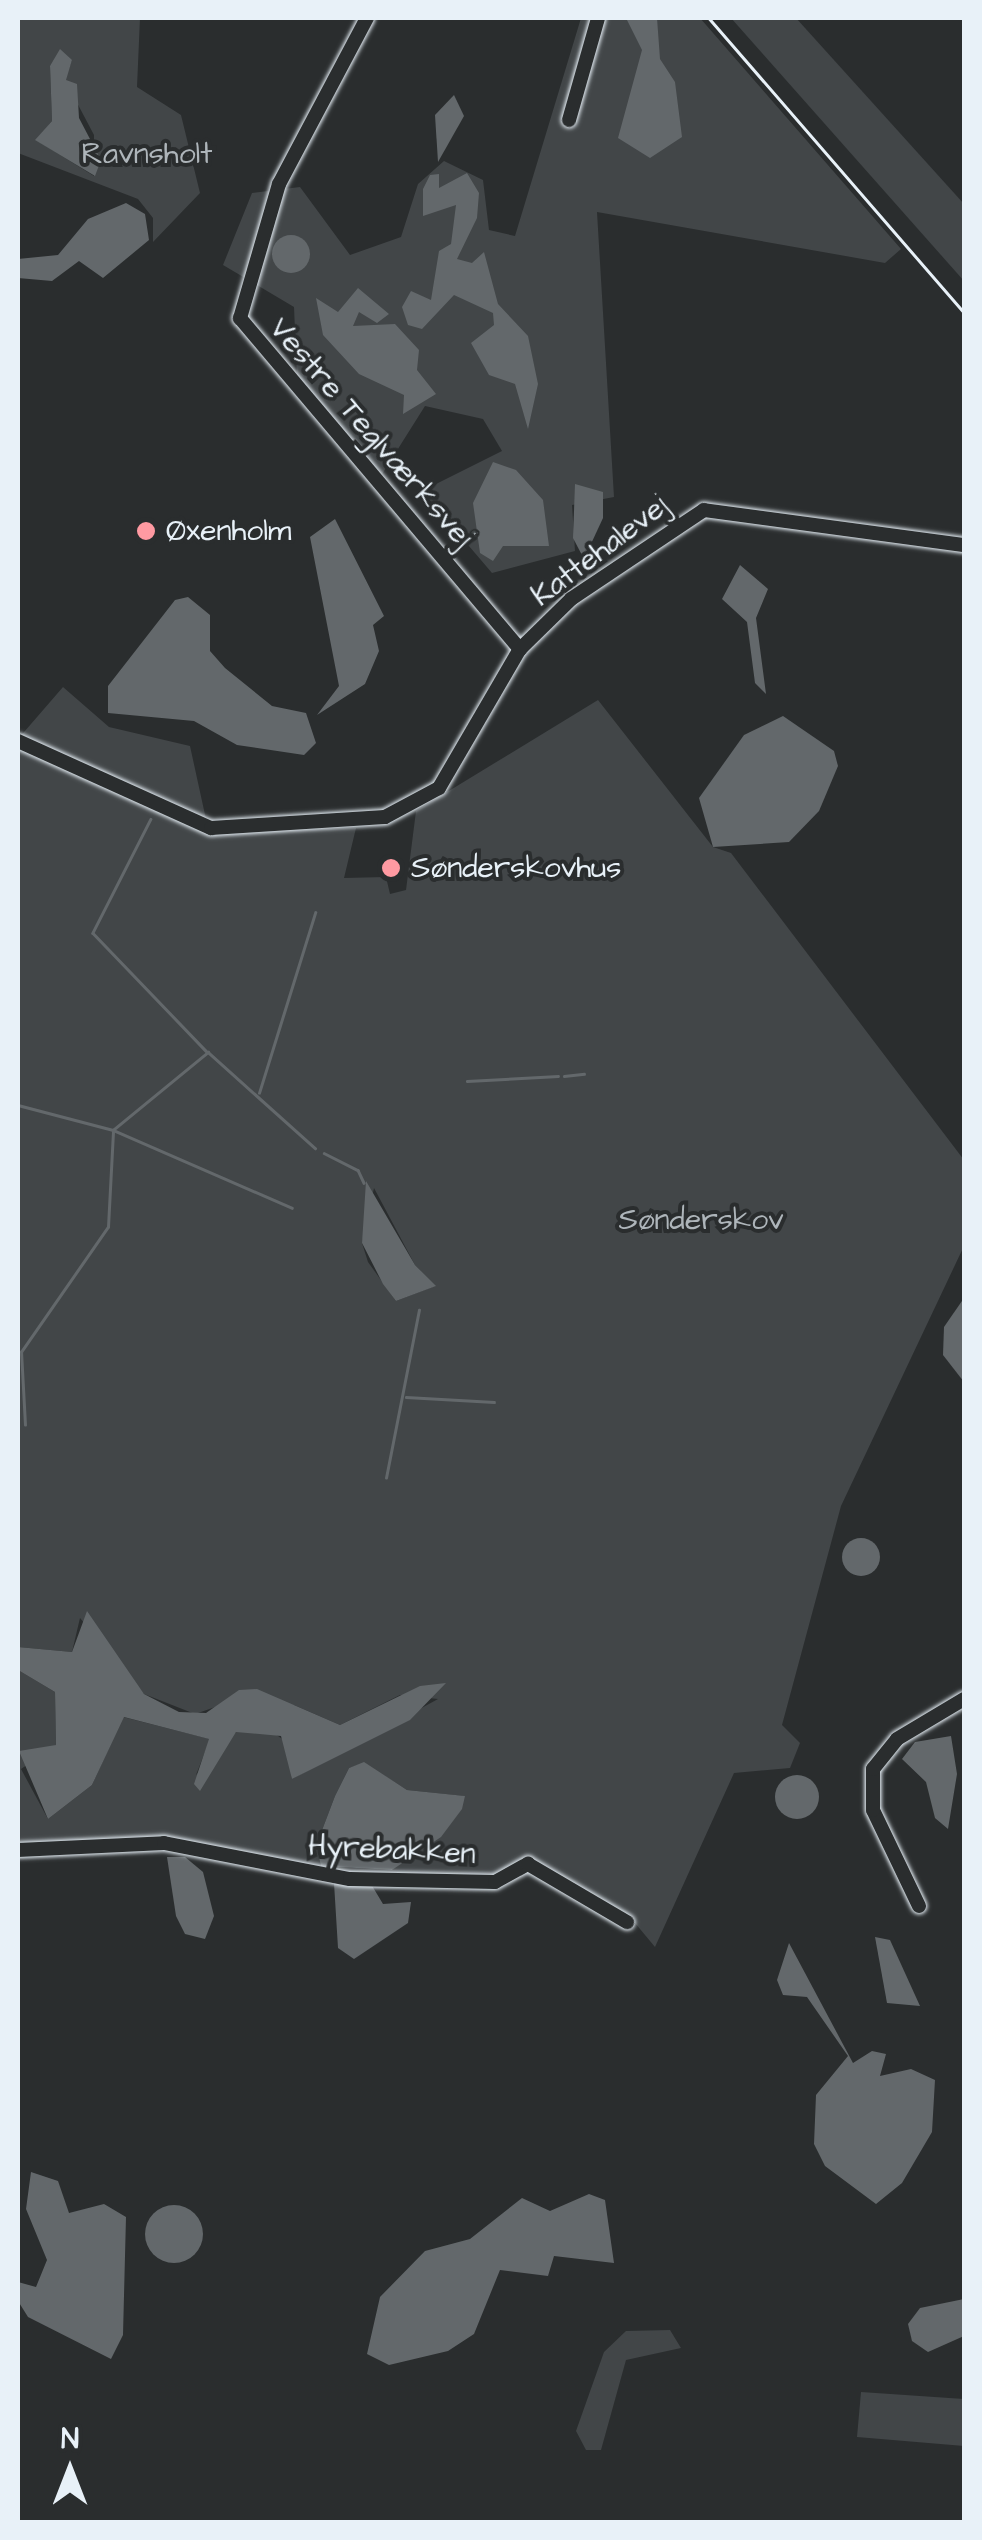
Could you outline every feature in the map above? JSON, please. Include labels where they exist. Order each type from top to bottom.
[{"type":"street","name":"Vestre Teglværksvej","points":[[367,18],[279,184],[240,318],[520,650]]},
{"type":"street","points":[[569,120],[598,18]]},
{"type":"street","name":"Kattehalevej","points":[[18,740],[211,828],[385,817],[439,788],[520,650],[571,599],[714,507],[964,545]]},
{"type":"street","points":[[919,1906],[872,1810],[873,1769],[898,1739],[964,1699]]},
{"type":"street","name":"Hyrebakken","points":[[18,1850],[164,1843],[350,1879],[495,1882],[528,1864],[626,1922]]},
{"type":"green space","name":"Ravnsholt","points":[[18,18],[140,18],[137,87],[181,115],[200,193],[153,242],[153,218],[138,199],[18,153]],"holes":[[[72,60],[65,80],[94,135],[94,176],[36,140],[52,121],[50,66]]]},
{"type":"green space","points":[[581,18],[700,18],[901,249],[885,263],[597,212],[614,497],[572,505],[575,551],[492,573],[422,491],[502,451],[483,419],[425,406],[379,479],[297,379],[294,307],[223,265],[252,193],[300,187],[350,255],[401,237],[418,184],[444,161],[483,180],[489,230],[515,236]]},
{"type":"green space","points":[[731,18],[796,18],[964,204],[964,281]]},
{"type":"green space","name":"Sønderskov","points":[[63,687],[109,727],[190,746],[209,833],[356,828],[344,878],[386,877],[390,894],[406,890],[416,811],[598,700],[713,847],[731,853],[964,1160],[964,1246],[841,1506],[782,1725],[800,1743],[790,1768],[734,1773],[655,1947],[630,1917],[528,1861],[490,1880],[337,1875],[165,1839],[18,1845],[18,1670],[55,1692],[56,1745],[21,1769],[48,1819],[92,1785],[123,1717],[210,1739],[196,1775],[236,1732],[271,1731],[288,1743],[292,1779],[438,1699],[400,1695],[340,1725],[294,1705],[224,1704],[195,1714],[144,1694],[80,1618],[72,1652],[18,1647],[18,739]],"holes":[[[374,1188],[415,1265],[435,1286],[396,1301],[368,1262],[362,1243]],[[364,1763],[407,1790],[464,1796],[392,1870],[321,1866],[316,1846],[335,1796],[349,1768]]]},
{"type":"green space","points":[[670,2330],[681,2348],[626,2360],[601,2450],[586,2450],[576,2431],[604,2352],[626,2331]]},
{"type":"green space","points":[[861,2392],[964,2399],[964,2446],[857,2437]]},
{"type":"shaded area","points":[[626,18],[657,18],[660,59],[675,82],[682,137],[650,158],[618,138],[642,50]]},
{"type":"shaded area","points":[[60,49],[72,60],[66,80],[77,84],[79,118],[101,160],[95,176],[35,140],[52,121],[50,66]]},
{"type":"shaded area","points":[[454,95],[464,116],[438,162],[435,115]]},
{"type":"shaded area","points":[[467,173],[479,193],[477,218],[457,259],[472,263],[484,252],[498,304],[528,336],[538,384],[528,429],[515,384],[489,375],[471,343],[494,325],[493,313],[454,295],[422,329],[408,325],[402,307],[411,291],[431,300],[439,251],[451,244],[456,205],[423,216],[423,189],[430,175],[439,174],[439,188]]},
{"type":"shaded area","points":[[126,203],[145,214],[149,240],[103,278],[79,261],[52,281],[18,278],[18,259],[58,255],[88,219]]},
{"type":"shaded area","points":[[291,235],[305,240],[310,254],[305,268],[291,273],[277,268],[272,254],[277,240]]},
{"type":"shaded area","points":[[358,288],[389,314],[377,323],[359,312],[353,326],[395,324],[419,350],[417,370],[436,394],[403,414],[404,395],[359,374],[323,335],[316,298],[338,312]]},
{"type":"shaded area","points":[[493,462],[516,470],[543,500],[549,546],[503,546],[493,561],[480,553],[473,503]]},
{"type":"shaded area","points":[[575,484],[603,492],[603,518],[584,559],[573,538]]},
{"type":"shaded area","points":[[335,519],[384,616],[373,625],[379,651],[365,684],[317,715],[339,686],[310,537]]},
{"type":"shaded area","points":[[740,565],[768,589],[756,618],[766,694],[755,683],[747,622],[722,599]]},
{"type":"shaded area","points":[[188,597],[210,615],[210,651],[225,668],[272,706],[306,713],[316,743],[304,755],[237,745],[194,721],[108,713],[108,686],[175,600]]},
{"type":"shaded area","points":[[783,716],[834,751],[838,766],[819,811],[789,842],[713,847],[699,798],[744,735]]},
{"type":"shaded area","points":[[366,1181],[415,1265],[436,1286],[396,1301],[383,1284],[362,1243]]},
{"type":"shaded area","points":[[964,1298],[964,1382],[943,1355],[944,1327]]},
{"type":"shaded area","points":[[861,1538],[874,1544],[880,1557],[874,1570],[861,1576],[848,1570],[842,1557],[848,1544]]},
{"type":"shaded area","points":[[87,1611],[144,1694],[179,1712],[206,1713],[239,1690],[257,1689],[340,1725],[420,1686],[446,1683],[410,1720],[292,1779],[281,1736],[236,1732],[200,1791],[194,1784],[209,1739],[124,1717],[92,1785],[48,1819],[19,1751],[56,1745],[55,1692],[18,1670],[18,1647],[72,1652]]},
{"type":"shaded area","points":[[951,1736],[957,1774],[948,1829],[935,1818],[926,1782],[902,1759],[915,1742]]},
{"type":"shaded area","points":[[364,1762],[407,1790],[465,1796],[462,1809],[441,1837],[392,1870],[321,1866],[316,1846],[335,1796],[349,1768]]},
{"type":"shaded area","points":[[797,1775],[813,1781],[819,1797],[813,1813],[797,1819],[781,1813],[775,1797],[781,1781]]},
{"type":"shaded area","points":[[167,1857],[185,1857],[203,1872],[214,1916],[205,1939],[185,1934],[176,1916]]},
{"type":"shaded area","points":[[334,1883],[371,1884],[383,1904],[411,1902],[408,1923],[354,1959],[338,1948]]},
{"type":"shaded area","points":[[875,1937],[890,1940],[920,2006],[887,2003]]},
{"type":"shaded area","points":[[789,1943],[853,2063],[872,2051],[886,2054],[880,2076],[911,2069],[935,2080],[932,2132],[902,2183],[876,2204],[825,2166],[814,2144],[816,2095],[848,2056],[807,1997],[783,1995],[777,1980]]},
{"type":"shaded area","points":[[31,2172],[58,2181],[69,2213],[104,2204],[126,2217],[123,2335],[111,2359],[28,2317],[18,2301],[18,2282],[36,2287],[47,2260],[26,2209]]},
{"type":"shaded area","points":[[589,2194],[605,2200],[614,2263],[554,2256],[548,2276],[500,2270],[474,2334],[448,2351],[389,2365],[367,2354],[380,2297],[425,2251],[470,2239],[522,2198],[550,2211]]},
{"type":"shaded area","points":[[174,2205],[195,2213],[203,2234],[195,2255],[174,2263],[153,2255],[145,2234],[153,2213]]},
{"type":"shaded area","points":[[964,2299],[964,2336],[928,2352],[912,2341],[908,2324],[920,2308]]},
{"type":"waterway","points":[[151,819],[93,933],[207,1052]]},
{"type":"waterway","points":[[259,1093],[315,913]]},
{"type":"waterway","points":[[25,1425],[21,1352],[108,1227],[113,1130],[208,1052],[315,1148]]},
{"type":"waterway","points":[[564,1076],[584,1074]]},
{"type":"waterway","points":[[467,1081],[558,1076]]},
{"type":"waterway","points":[[18,1105],[113,1130],[292,1208]]},
{"type":"waterway","points":[[324,1153],[358,1170],[364,1183]]},
{"type":"waterway","points":[[386,1478],[419,1310]]},
{"type":"waterway","points":[[406,1397],[494,1402]]},
{"type":"tram line","points":[[709,18],[964,312]]},
{"type":"place","name":"Øxenholm","points":[[146,531]]},
{"type":"place","name":"Sønderskovhus","points":[[391,868]]}]
